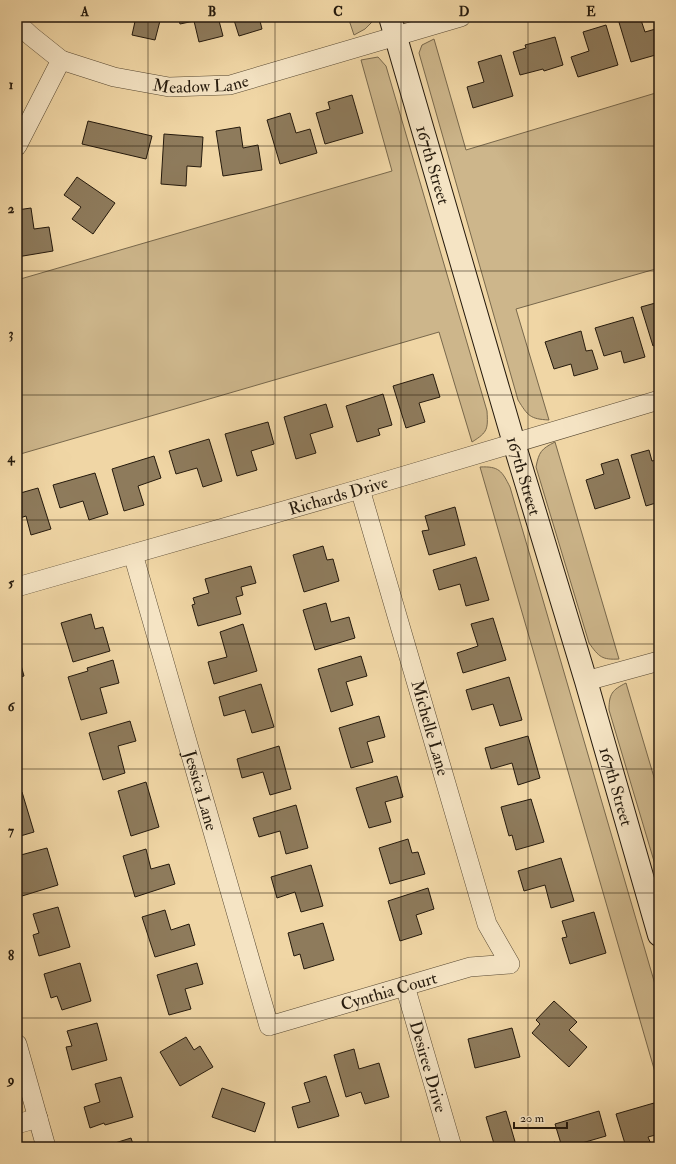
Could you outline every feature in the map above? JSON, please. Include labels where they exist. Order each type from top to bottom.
[{"type":"street","name":"Meadow Lane","points":[[17,23],[61,60],[114,77],[169,86],[230,85],[392,27],[461,17]]},
{"type":"street","name":"167th Street","points":[[392,27],[658,929]]},
{"type":"street","points":[[17,146],[61,60]]},
{"type":"street","name":"Richards Drive","points":[[17,587],[360,489],[659,400]]},
{"type":"street","name":"Michelle Lane","points":[[360,489],[487,924],[510,964]]},
{"type":"street","name":"Jessica Lane","points":[[133,554],[268,1026]]},
{"type":"street","points":[[586,681],[659,661]]},
{"type":"street","name":"Cynthia Court","points":[[268,1026],[470,967],[510,964]]},
{"type":"street","name":"Desiree Drive","points":[[405,986],[452,1147]]},
{"type":"street","points":[[17,1044],[46,1147]]},
{"type":"street","points":[[17,1124],[38,1118]]},
{"type":"shaded area","points":[[348,17],[372,17],[372,22],[365,29],[354,35]]},
{"type":"shaded area","points":[[434,39],[466,150],[659,92],[659,268],[516,309],[549,420],[538,419],[530,416],[518,400],[419,53],[422,45]]},
{"type":"shaded area","points":[[378,57],[386,66],[487,411],[487,426],[484,433],[472,442],[439,332],[17,455],[17,280],[392,171],[361,60]]},
{"type":"shaded area","points":[[555,442],[619,659],[601,657],[589,643],[536,467],[541,452]]},
{"type":"shaded area","points":[[480,467],[492,467],[502,473],[510,487],[659,998],[659,1086]]},
{"type":"shaded area","points":[[626,683],[659,794],[659,878],[609,710],[612,693],[614,690]]},
{"type":"building","points":[[136,17],[161,17],[155,40],[132,35]]},
{"type":"building","points":[[178,17],[218,17],[223,36],[199,42],[194,21],[180,24]]},
{"type":"building","points":[[233,17],[259,17],[262,29],[239,36]]},
{"type":"building","points":[[624,17],[640,17],[645,32],[659,28],[659,54],[631,62],[618,19]]},
{"type":"building","points":[[606,25],[618,65],[578,77],[571,57],[589,51],[583,32]]},
{"type":"building","points":[[555,37],[563,65],[544,71],[543,69],[520,75],[513,52],[526,48],[525,45]]},
{"type":"building","points":[[501,55],[513,96],[473,108],[467,87],[484,82],[478,62]]},
{"type":"building","points":[[352,95],[363,133],[325,144],[316,113],[330,109],[328,102]]},
{"type":"building","points":[[290,113],[296,133],[310,129],[317,153],[280,164],[267,120]]},
{"type":"building","points":[[88,121],[152,136],[146,159],[82,144]]},
{"type":"building","points":[[240,127],[243,148],[258,145],[262,170],[223,176],[216,131]]},
{"type":"building","points":[[164,134],[203,137],[201,167],[187,166],[186,186],[161,184]]},
{"type":"building","points":[[77,177],[115,203],[93,234],[72,219],[81,207],[64,195]]},
{"type":"building","points":[[31,208],[34,229],[49,227],[53,251],[17,257],[17,210]]},
{"type":"building","points":[[659,302],[659,344],[653,346],[641,307]]},
{"type":"building","points":[[633,317],[645,357],[624,363],[621,351],[604,356],[595,328]]},
{"type":"building","points":[[581,331],[586,351],[592,350],[598,369],[574,376],[571,364],[554,369],[545,342]]},
{"type":"building","points":[[433,374],[440,397],[419,403],[425,422],[406,428],[393,386]]},
{"type":"building","points":[[383,394],[392,425],[378,429],[380,435],[357,442],[346,406]]},
{"type":"building","points":[[326,404],[333,427],[310,434],[316,453],[296,459],[284,417]]},
{"type":"building","points":[[268,422],[274,444],[251,451],[257,470],[237,476],[225,434]]},
{"type":"building","points":[[209,439],[222,481],[203,487],[197,468],[176,474],[169,451]]},
{"type":"building","points":[[649,450],[652,461],[659,459],[659,502],[646,506],[631,455]]},
{"type":"building","points":[[154,456],[161,478],[138,486],[144,505],[124,511],[112,469]]},
{"type":"building","points":[[618,459],[630,498],[595,509],[586,480],[604,474],[601,464]]},
{"type":"building","points":[[95,473],[108,514],[89,520],[83,501],[60,508],[53,485]]},
{"type":"building","points":[[38,488],[51,529],[31,535],[26,516],[17,519],[17,494]]},
{"type":"building","points":[[455,507],[465,545],[429,555],[422,531],[429,530],[425,516]]},
{"type":"building","points":[[323,546],[327,560],[333,559],[339,581],[304,592],[293,555]]},
{"type":"building","points":[[476,557],[489,600],[466,606],[460,584],[439,590],[433,570]]},
{"type":"building","points":[[251,566],[256,583],[241,587],[243,595],[236,597],[241,614],[198,626],[192,605],[195,604],[193,598],[209,593],[205,579]]},
{"type":"building","points":[[326,603],[331,622],[349,617],[355,638],[315,650],[303,610]]},
{"type":"building","points":[[91,614],[95,629],[103,627],[110,651],[73,662],[61,623]]},
{"type":"building","points":[[493,618],[506,660],[463,673],[457,653],[478,646],[471,624]]},
{"type":"building","points":[[243,624],[257,671],[214,684],[208,662],[227,657],[220,632]]},
{"type":"building","points":[[17,651],[24,676],[17,678]]},
{"type":"building","points":[[361,656],[367,676],[346,682],[353,705],[331,712],[318,669]]},
{"type":"building","points":[[113,660],[119,683],[100,688],[107,713],[81,720],[68,677],[88,671],[87,668]]},
{"type":"building","points":[[509,677],[522,720],[500,726],[493,704],[472,710],[466,690]]},
{"type":"building","points":[[261,684],[274,727],[252,733],[245,710],[224,716],[219,697]]},
{"type":"building","points":[[379,716],[385,737],[367,742],[373,762],[351,768],[339,728]]},
{"type":"building","points":[[130,721],[136,741],[118,746],[125,773],[103,780],[89,733]]},
{"type":"building","points":[[528,736],[540,778],[518,785],[512,763],[491,769],[485,748]]},
{"type":"building","points":[[279,746],[291,789],[270,795],[263,772],[242,778],[237,759]]},
{"type":"building","points":[[397,776],[403,797],[385,802],[391,822],[369,828],[356,788]]},
{"type":"building","points":[[146,782],[159,827],[131,836],[118,791]]},
{"type":"building","points":[[22,792],[34,832],[17,837],[17,793]]},
{"type":"building","points":[[531,799],[544,842],[516,850],[512,835],[509,836],[501,807]]},
{"type":"building","points":[[296,805],[308,848],[286,854],[280,831],[259,837],[253,818]]},
{"type":"building","points":[[408,839],[412,853],[418,852],[425,874],[390,884],[379,848]]},
{"type":"building","points":[[47,848],[58,885],[22,896],[17,879],[17,872],[21,871],[17,856]]},
{"type":"building","points":[[146,849],[151,869],[169,864],[175,884],[135,897],[123,856]]},
{"type":"building","points":[[561,858],[574,901],[551,908],[545,885],[524,891],[518,871]]},
{"type":"building","points":[[311,865],[323,906],[301,912],[295,892],[277,898],[271,877]]},
{"type":"building","points":[[428,888],[434,909],[416,915],[422,934],[400,941],[388,901]]},
{"type":"building","points":[[58,907],[70,947],[39,956],[33,935],[39,933],[33,914]]},
{"type":"building","points":[[165,910],[171,930],[189,924],[195,945],[155,957],[142,917]]},
{"type":"building","points":[[594,912],[606,953],[570,964],[562,938],[567,937],[562,921]]},
{"type":"building","points":[[323,923],[334,960],[304,969],[300,954],[294,956],[288,933]]},
{"type":"building","points":[[80,963],[91,1001],[62,1010],[57,996],[51,998],[44,974]]},
{"type":"building","points":[[197,963],[203,984],[185,989],[191,1009],[169,1015],[157,975]]},
{"type":"building","points":[[554,1001],[577,1022],[569,1030],[587,1047],[569,1067],[532,1033],[540,1024],[536,1020]]},
{"type":"building","points":[[97,1023],[107,1060],[72,1070],[66,1047],[72,1046],[67,1031]]},
{"type":"building","points":[[512,1028],[520,1057],[475,1068],[468,1039]]},
{"type":"building","points":[[186,1037],[194,1050],[200,1046],[213,1067],[180,1086],[160,1052]]},
{"type":"building","points":[[354,1049],[359,1069],[379,1063],[389,1097],[365,1104],[361,1092],[346,1097],[334,1055]]},
{"type":"building","points":[[326,1076],[339,1116],[298,1128],[292,1107],[310,1102],[304,1083]]},
{"type":"building","points":[[121,1077],[133,1117],[105,1125],[104,1123],[90,1128],[84,1107],[100,1102],[95,1084]]},
{"type":"building","points":[[222,1088],[265,1103],[255,1132],[212,1117]]},
{"type":"building","points":[[654,1103],[659,1122],[659,1134],[648,1137],[651,1144],[641,1147],[626,1147],[616,1114]]},
{"type":"building","points":[[506,1111],[516,1145],[510,1147],[495,1147],[486,1117]]},
{"type":"building","points":[[599,1111],[606,1136],[582,1143],[584,1147],[562,1147],[555,1124]]},
{"type":"building","points":[[131,1138],[134,1147],[102,1147]]},
{"type":"building","points":[[555,1142],[556,1147],[538,1147]]}]
